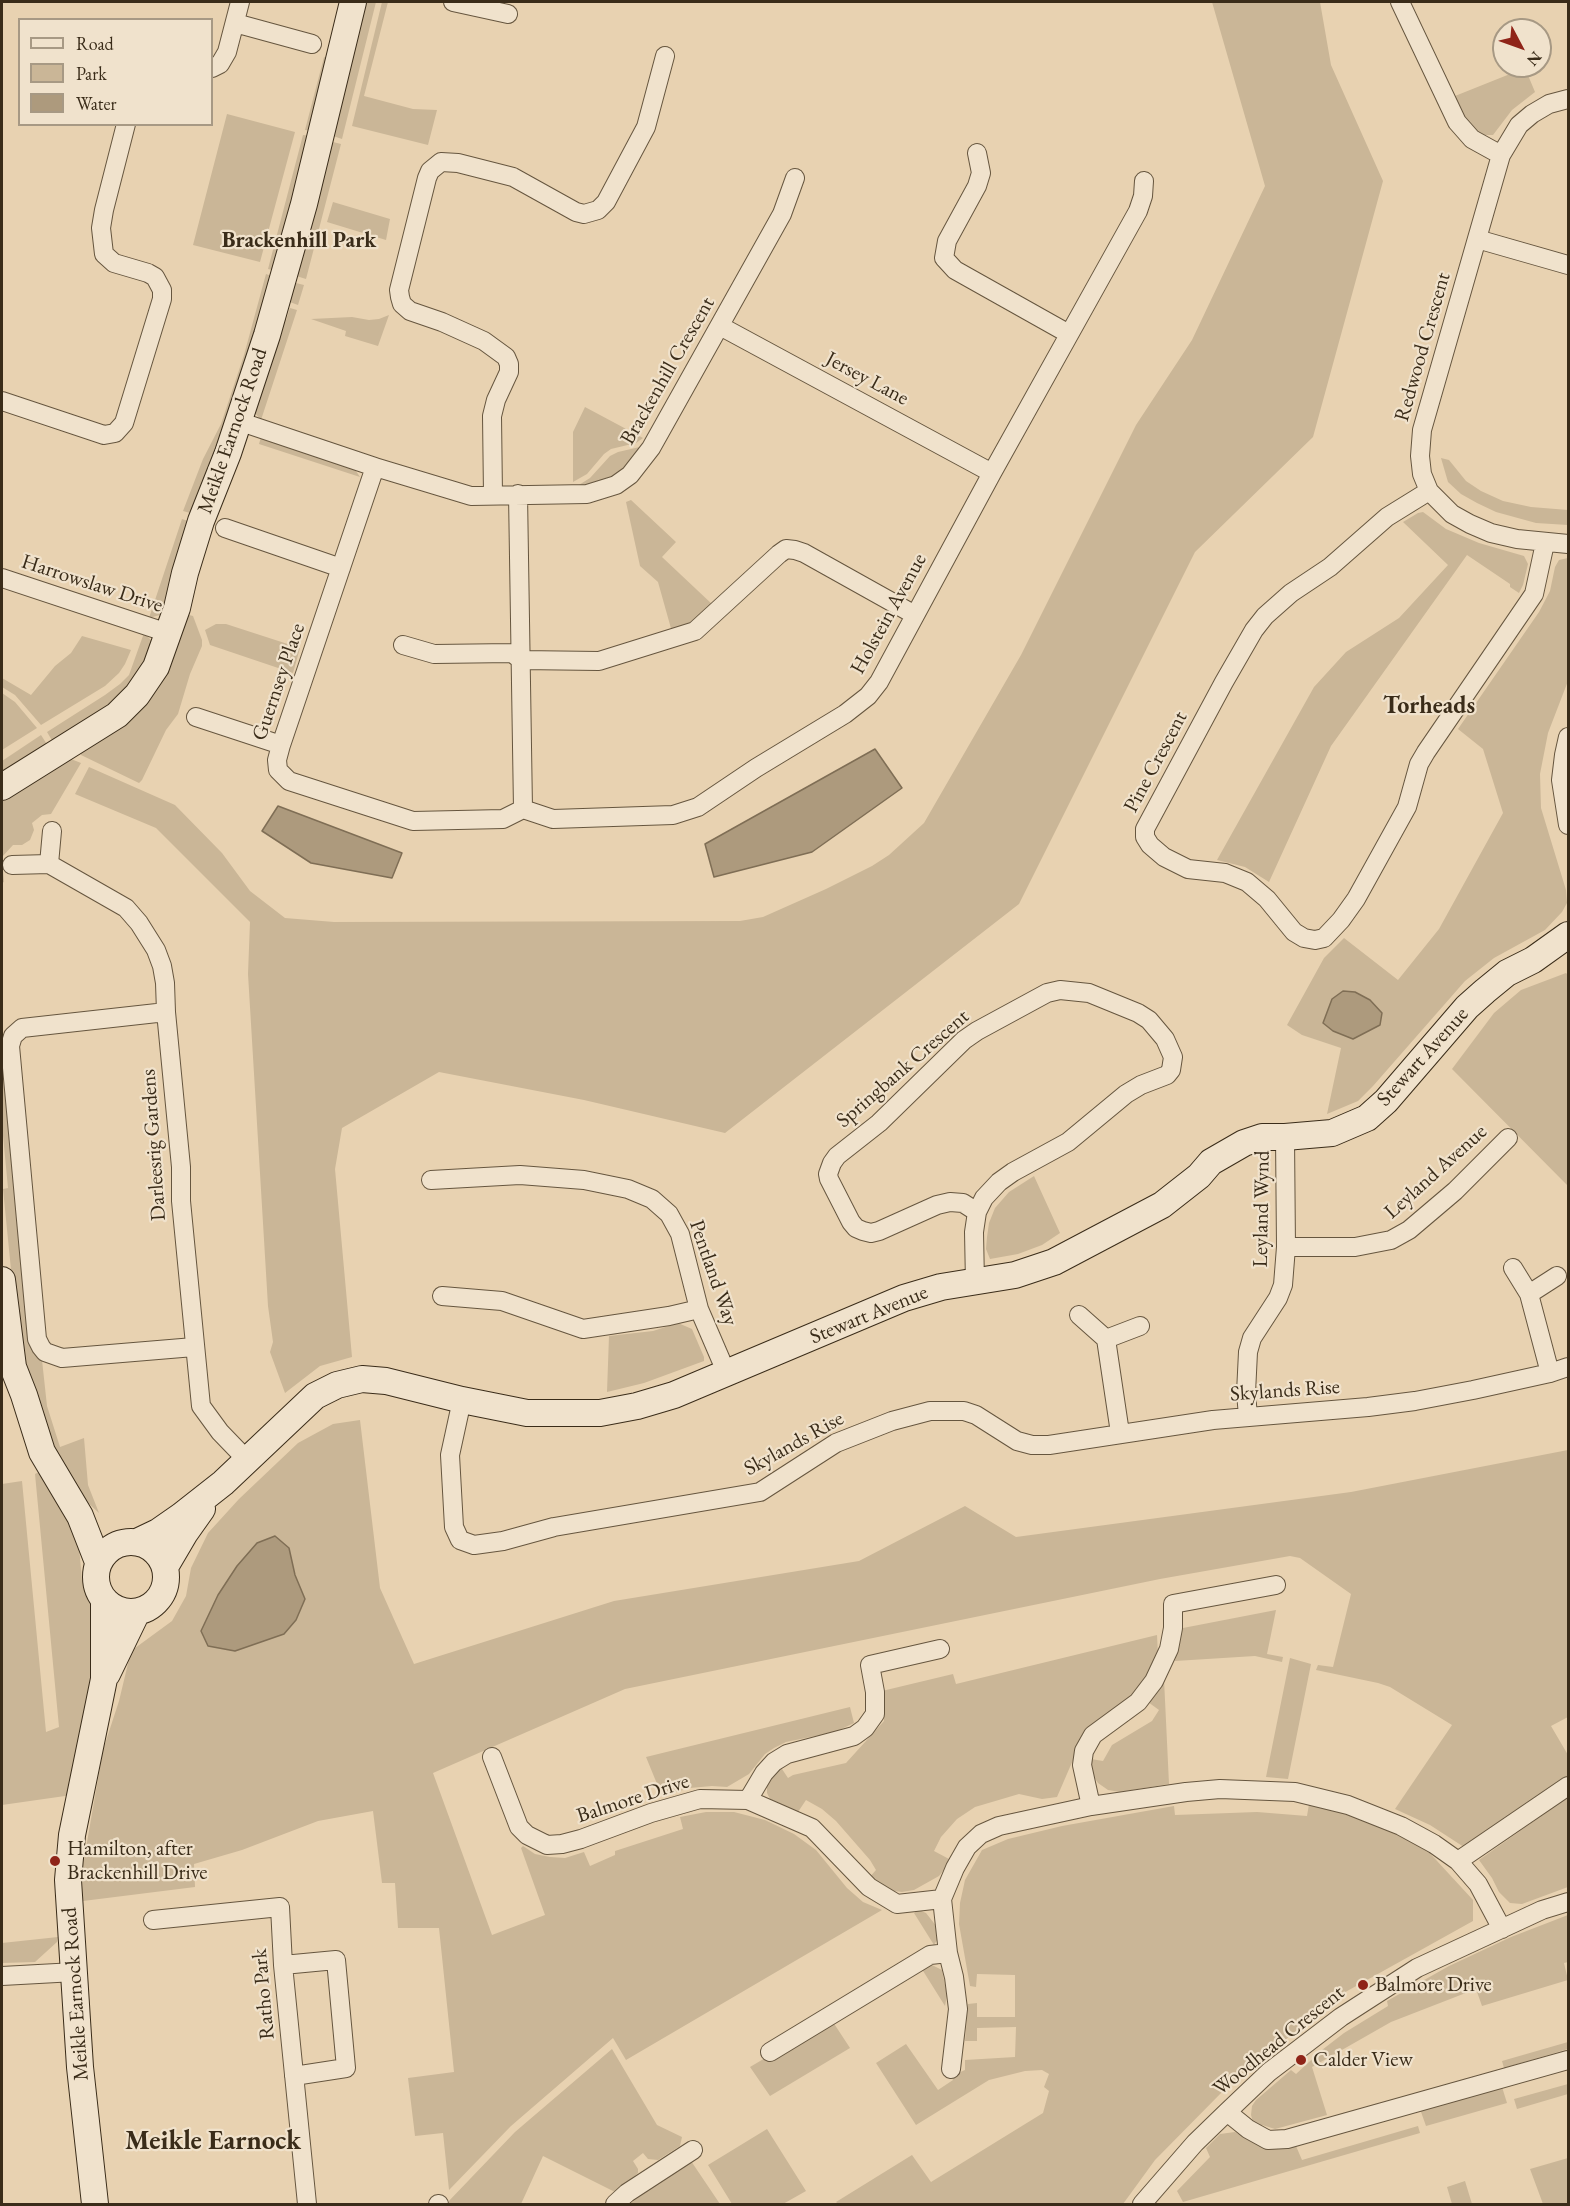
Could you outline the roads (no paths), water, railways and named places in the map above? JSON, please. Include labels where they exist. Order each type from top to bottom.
[{"type":"street","points":[[213,68],[224,59],[240,2]]},
{"type":"street","name":"Meikle Earnock Road","points":[[2,787],[117,715],[147,682],[156,667],[201,521],[238,421],[284,277],[353,2]]},
{"type":"street","points":[[453,2],[508,14]]},
{"type":"street","points":[[1400,2],[1457,122],[1472,139],[1501,155]]},
{"type":"street","points":[[235,23],[312,44]]},
{"type":"street","points":[[493,495],[492,417],[496,400],[509,372],[506,357],[499,350],[476,337],[410,311],[402,304],[400,297],[399,290],[427,178],[430,171],[441,162],[458,163],[513,177],[576,212],[584,214],[598,210],[606,202],[646,127],[665,56]]},
{"type":"street","name":"Redwood Crescent","points":[[1569,99],[1549,104],[1532,114],[1519,125],[1501,155],[1422,430],[1420,456],[1422,474],[1429,491],[1452,514],[1470,524],[1517,539],[1569,544]]},
{"type":"street","points":[[2,401],[104,435],[114,433],[124,423],[157,318],[162,290],[155,277],[114,263],[104,254],[101,228],[104,210],[125,126]]},
{"type":"street","points":[[978,153],[981,173],[977,186],[947,242],[944,258],[956,270],[1070,334]]},
{"type":"street","name":"Brackenhill Crescent","points":[[238,421],[458,494],[471,496],[587,494],[616,485],[630,475],[651,448],[782,214],[795,178]]},
{"type":"street","name":"Holstein Avenue","points":[[523,809],[553,819],[673,815],[698,807],[756,768],[845,714],[868,696],[879,682],[1138,211],[1143,196],[1144,181]]},
{"type":"street","points":[[1477,238],[1569,265]]},
{"type":"street","name":"Jersey Lane","points":[[720,326],[992,473]]},
{"type":"street","name":"Guernsey Place","points":[[375,467],[281,745],[277,760],[278,770],[290,781],[413,821],[502,819],[523,809]]},
{"type":"street","name":"Pine Crescent","points":[[1429,491],[1387,517],[1338,560],[1291,593],[1265,616],[1254,630],[1224,682],[1145,829],[1145,837],[1150,845],[1164,857],[1188,869],[1225,873],[1247,882],[1267,899],[1294,932],[1304,938],[1314,940],[1324,938],[1356,899],[1407,807],[1422,758],[1534,594],[1545,543]]},
{"type":"street","points":[[518,494],[523,809]]},
{"type":"street","points":[[225,528],[341,568]]},
{"type":"street","points":[[403,645],[434,654],[512,653],[521,660],[599,661],[690,634],[786,549],[804,553],[915,615]]},
{"type":"street","name":"Harrowslaw Drive","points":[[2,578],[168,633]]},
{"type":"street","points":[[196,717],[281,745]]},
{"type":"street","points":[[1569,737],[1564,755],[1569,825]]},
{"type":"street","points":[[12,866],[49,864],[52,831]]},
{"type":"street","name":"Darleesrig Gardens","points":[[49,864],[126,908],[140,923],[156,950],[162,966],[181,1167],[181,1201],[201,1406],[220,1432],[247,1460]]},
{"type":"street","name":"Stewart Avenue","points":[[131,1542],[158,1532],[181,1516],[223,1483],[315,1396],[345,1383],[362,1379],[386,1381],[527,1413],[600,1413],[637,1406],[674,1395],[904,1298],[941,1287],[975,1283],[1033,1271],[1162,1205],[1183,1190],[1211,1162],[1244,1143],[1262,1137],[1332,1133],[1367,1118],[1386,1101],[1467,1007],[1507,973],[1533,960],[1569,935]]},
{"type":"street","name":"Stewart Avenue","points":[[1533,960],[1569,957]]},
{"type":"street","name":"Springbank Crescent","points":[[975,1283],[974,1232],[977,1212],[984,1198],[999,1182],[1013,1172],[1068,1142],[1126,1094],[1167,1075],[1171,1070],[1173,1057],[1165,1040],[1149,1020],[1138,1013],[1089,993],[1060,990],[1047,993],[977,1030],[964,1040],[879,1123],[837,1156],[829,1169],[830,1179],[851,1222],[863,1231],[870,1233],[879,1231],[937,1205],[963,1203],[977,1212]]},
{"type":"street","points":[[166,1012],[22,1028],[13,1036],[10,1046],[37,1339],[41,1347],[45,1352],[62,1358],[194,1347]]},
{"type":"street","name":"Leyland Wynd","points":[[1248,1416],[1248,1352],[1252,1338],[1278,1298],[1283,1285],[1286,1246],[1285,1137]]},
{"type":"street","name":"Leyland Avenue","points":[[1286,1246],[1355,1246],[1391,1240],[1409,1230],[1455,1191],[1508,1138]]},
{"type":"street","name":"Pentland Way","points":[[431,1180],[520,1174],[584,1180],[628,1189],[652,1198],[669,1214],[680,1234],[699,1309],[727,1374]]},
{"type":"street","points":[[1513,1268],[1529,1294],[1550,1373]]},
{"type":"street","points":[[1529,1294],[1557,1276]]},
{"type":"street","points":[[2,1280],[13,1367],[42,1452],[80,1516],[98,1562]]},
{"type":"street","points":[[442,1296],[502,1301],[583,1329],[669,1316],[699,1309]]},
{"type":"street","points":[[1079,1315],[1106,1339],[1120,1433]]},
{"type":"street","points":[[1106,1339],[1140,1326]]},
{"type":"street","name":"Skylands Rise","points":[[462,1400],[450,1455],[454,1527],[460,1539],[474,1545],[503,1541],[554,1527],[760,1492],[836,1443],[892,1421],[930,1411],[964,1411],[976,1415],[1017,1441],[1049,1444],[1248,1416],[1368,1407],[1473,1390],[1569,1367]]},
{"type":"street","name":"Stewart Avenue","points":[[165,1567],[185,1533],[223,1483]]},
{"type":"street","points":[[80,1516],[131,1542],[148,1545],[159,1554],[165,1567],[165,1587],[155,1604],[137,1612],[125,1612],[113,1608],[104,1600],[97,1588],[95,1575],[98,1562],[105,1552],[115,1545],[131,1542]]},
{"type":"street","points":[[1091,1806],[1082,1765],[1084,1751],[1093,1735],[1138,1702],[1154,1681],[1169,1648],[1173,1628],[1173,1604],[1276,1585]]},
{"type":"street","name":"Meikle Earnock Road","points":[[94,2205],[80,2067],[68,1880],[72,1835],[104,1679],[104,1600]]},
{"type":"street","name":"Meikle Earnock Road","points":[[104,1679],[137,1612]]},
{"type":"street","points":[[748,1800],[764,1773],[774,1762],[788,1754],[854,1736],[864,1728],[875,1714],[875,1692],[870,1665],[940,1649]]},
{"type":"street","name":"Balmore Drive","points":[[492,1757],[519,1827],[527,1835],[547,1845],[581,1839],[651,1813],[700,1799],[748,1800],[812,1828],[869,1887],[897,1904],[942,1899]]},
{"type":"street","points":[[1458,1861],[1569,1786]]},
{"type":"street","points":[[951,2069],[958,2009],[948,1953],[942,1899],[967,1847],[981,1834],[999,1827],[1091,1806],[1218,1789],[1295,1792],[1348,1805],[1401,1826],[1434,1844],[1458,1861],[1478,1884],[1502,1929]]},
{"type":"street","name":"Woodhead Crescent","points":[[1142,2205],[1195,2143],[1227,2112],[1269,2073],[1341,2017],[1417,1968],[1542,1910],[1569,1902]]},
{"type":"street","name":"Ratho Park","points":[[153,1920],[280,1907],[307,2205]]},
{"type":"street","points":[[770,2052],[930,1954],[948,1953]]},
{"type":"street","points":[[284,1965],[336,1960],[338,1971],[346,2068],[294,2076]]},
{"type":"street","points":[[2,1976],[75,1972]]},
{"type":"street","points":[[1227,2112],[1248,2129],[1268,2140],[1287,2139],[1569,2060]]},
{"type":"street","points":[[615,2205],[627,2193],[693,2150]]},
{"type":"water","points":[[875,749],[902,788],[812,852],[714,877],[705,844]]},
{"type":"water","points":[[278,806],[402,853],[392,878],[311,863],[262,831]]},
{"type":"water","points":[[1343,991],[1355,992],[1370,1000],[1382,1013],[1380,1025],[1353,1039],[1333,1031],[1323,1023],[1332,999]]},
{"type":"water","points":[[275,1536],[289,1548],[295,1575],[305,1599],[296,1620],[284,1634],[235,1651],[208,1646],[201,1631],[218,1595],[237,1566],[257,1543]]},
{"type":"place","name":"Hamilton, after Brackenhill Drive","points":[[55,1861]]},
{"type":"place","name":"Balmore Drive","points":[[1363,1985]]},
{"type":"place","name":"Calder View","points":[[1301,2060]]},
{"type":"district","name":"Brackenhill Park","points":[[299,241]]},
{"type":"district","name":"Torheads","points":[[1429,706]]},
{"type":"district","name":"Meikle Earnock","points":[[213,2142]]}]
